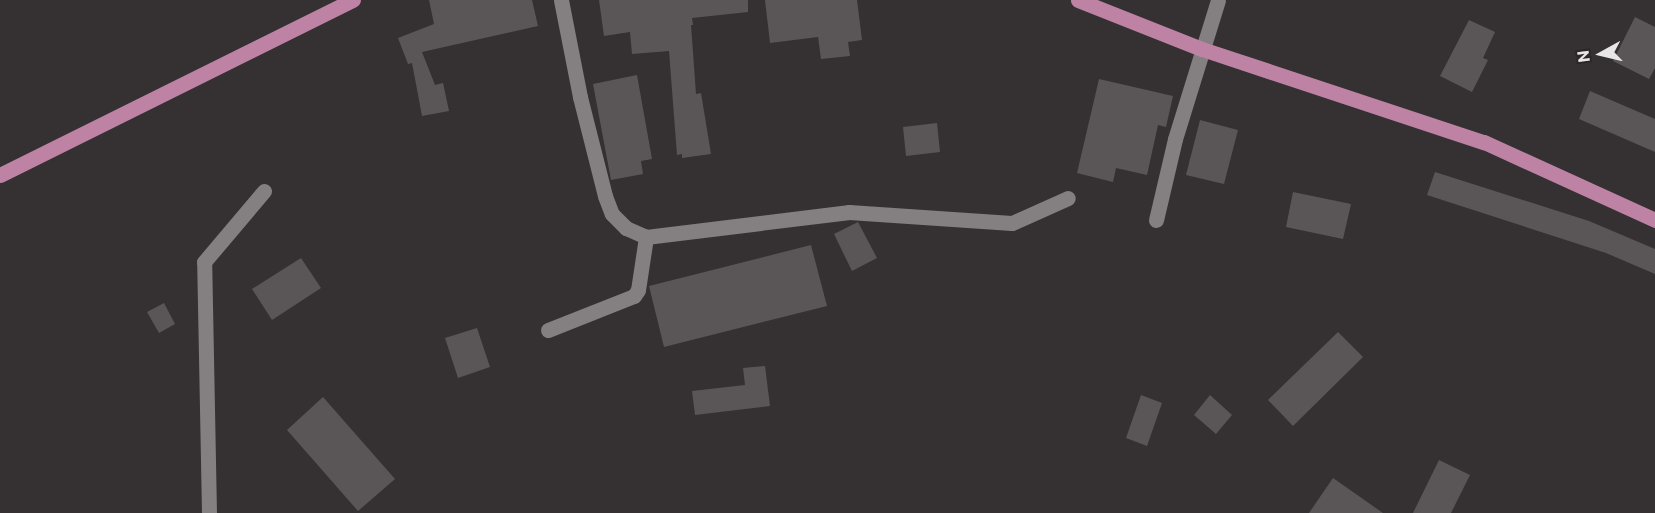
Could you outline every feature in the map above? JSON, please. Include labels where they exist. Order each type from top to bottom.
[{"type":"main road","points":[[0,174],[353,0]]},
{"type":"main road","points":[[1078,0],[1202,49],[1484,142],[1655,220]]},
{"type":"street","points":[[561,0],[580,97],[604,196],[612,214],[626,228],[646,237],[849,212],[1012,223],[1068,198]]},
{"type":"street","points":[[1156,220],[1175,139],[1218,0]]},
{"type":"street","points":[[209,513],[204,262],[264,191]]},
{"type":"street","points":[[548,330],[634,296],[638,290],[646,237]]},
{"type":"building","points":[[429,0],[532,0],[538,26],[422,52],[435,85],[443,83],[449,111],[422,116],[412,63],[408,64],[398,38],[434,24]]},
{"type":"building","points":[[599,0],[748,0],[748,12],[692,18],[696,94],[701,93],[711,154],[682,158],[682,154],[677,155],[669,51],[632,54],[630,32],[604,36]]},
{"type":"building","points":[[765,0],[857,0],[862,40],[848,42],[850,56],[821,59],[818,37],[770,43]]},
{"type":"building","points":[[1635,17],[1655,27],[1655,68],[1649,79],[1613,61]]},
{"type":"building","points":[[1469,20],[1495,32],[1483,58],[1488,60],[1472,92],[1440,76]]},
{"type":"building","points":[[637,75],[652,159],[641,161],[643,174],[611,180],[593,84]]},
{"type":"building","points":[[1099,79],[1173,96],[1166,127],[1158,125],[1147,175],[1116,168],[1113,182],[1077,173]]},
{"type":"building","points":[[1590,91],[1655,119],[1655,152],[1579,119]]},
{"type":"building","points":[[1200,120],[1238,130],[1224,184],[1186,175]]},
{"type":"building","points":[[937,123],[940,152],[906,156],[903,127]]},
{"type":"building","points":[[1435,172],[1589,221],[1655,249],[1655,274],[1606,253],[1427,195]]},
{"type":"building","points":[[1293,192],[1351,204],[1343,239],[1286,227]]},
{"type":"building","points":[[858,222],[877,258],[852,271],[834,234]]},
{"type":"building","points":[[811,245],[827,306],[664,347],[649,286]]},
{"type":"building","points":[[301,258],[321,288],[272,320],[252,289]]},
{"type":"building","points":[[164,303],[175,324],[159,333],[147,312]]},
{"type":"building","points":[[477,328],[490,367],[458,378],[445,338]]},
{"type":"building","points":[[1338,332],[1363,357],[1293,426],[1268,400]]},
{"type":"building","points":[[765,366],[770,406],[695,415],[692,391],[745,385],[743,368]]},
{"type":"building","points":[[1141,395],[1162,403],[1147,446],[1126,438]]},
{"type":"building","points":[[1210,395],[1232,415],[1216,434],[1194,415]]},
{"type":"building","points":[[323,397],[395,479],[358,511],[287,430]]},
{"type":"building","points":[[1439,460],[1470,475],[1451,513],[1413,513]]},
{"type":"building","points":[[1333,478],[1383,513],[1309,513]]}]
